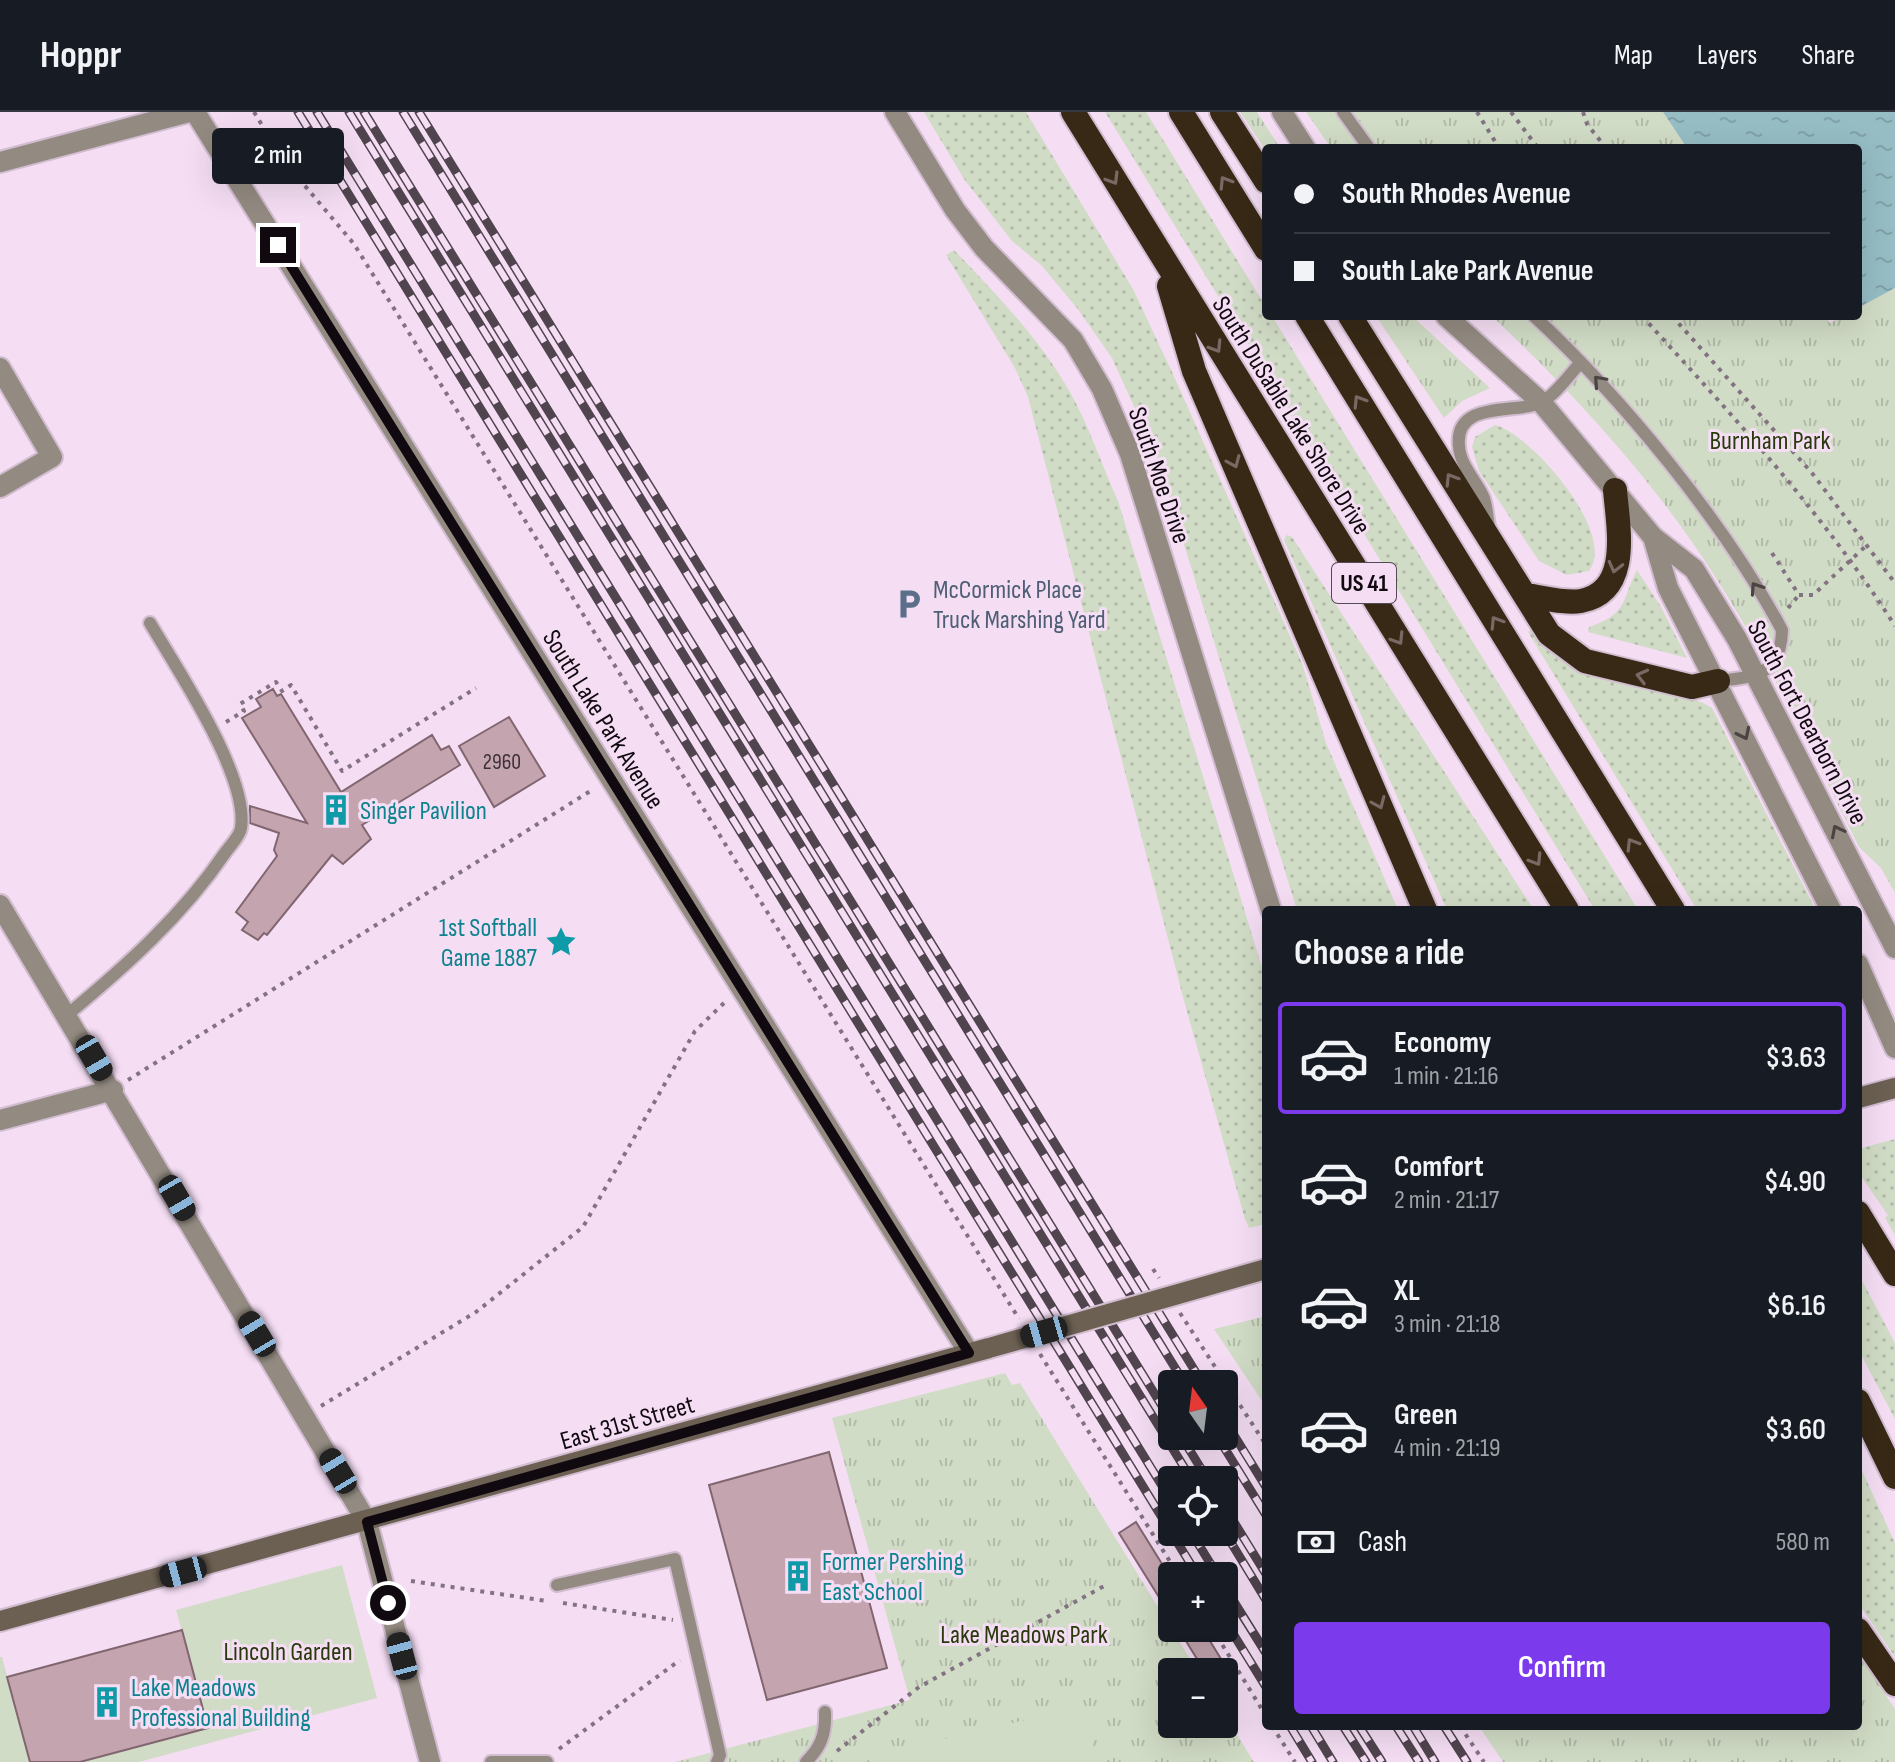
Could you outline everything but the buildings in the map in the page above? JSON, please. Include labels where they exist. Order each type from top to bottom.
[{"type":"highway","name":"South DuSable Lake Shore Drive","points":[[1073,112],[1565,906]]},
{"type":"highway","points":[[1181,112],[1262,243]]},
{"type":"highway","points":[[1222,112],[1262,175]]},
{"type":"highway","points":[[1160,257],[1194,371],[1423,906]]},
{"type":"highway","points":[[1309,320],[1671,906]]},
{"type":"highway","points":[[1352,320],[1549,634],[1585,661],[1692,687],[1718,681]]},
{"type":"highway","points":[[1525,595],[1579,601],[1608,587],[1615,574],[1619,548],[1615,490]]},
{"type":"highway","points":[[1862,1220],[1895,1274]]},
{"type":"highway","points":[[1862,1409],[1895,1477]]},
{"type":"highway","points":[[1862,1636],[1895,1684]]},
{"type":"main road","points":[[1862,1097],[1895,1088]]},
{"type":"main road","name":"East 31st Street","points":[[0,1621],[367,1522],[1262,1270]]},
{"type":"street","points":[[0,162],[192,112]]},
{"type":"street","name":"South Lake Park Avenue","points":[[192,112],[741,987],[979,1351]]},
{"type":"street","name":"South Moe Drive","points":[[895,112],[955,210],[984,248],[1073,340],[1102,389],[1130,454],[1270,906]]},
{"type":"street","points":[[1282,112],[1302,144]]},
{"type":"street","name":"South Fort Dearborn Drive","points":[[1450,320],[1541,402],[1653,537],[1694,569],[1757,677],[1895,948]]},
{"type":"street","points":[[0,368],[52,457],[0,487]]},
{"type":"street","name":"South Fort Dearborn Drive","points":[[1653,537],[1668,588],[1718,681],[1829,906]]},
{"type":"street","points":[[0,905],[113,1090],[367,1522],[430,1762]]},
{"type":"street","points":[[1862,973],[1895,1048]]},
{"type":"street","points":[[0,1120],[113,1090]]},
{"type":"lane","points":[[1343,112],[1366,144]]},
{"type":"lane","points":[[1538,320],[1581,362],[1682,482],[1782,630],[1781,647],[1772,665],[1757,677],[1718,681]]},
{"type":"lane","points":[[1492,545],[1484,498],[1462,459],[1458,444],[1461,430],[1470,418],[1488,411],[1541,402],[1581,362]]},
{"type":"lane","points":[[67,1015],[120,971],[195,897],[242,830],[239,798],[212,729],[150,623]]},
{"type":"lane","points":[[557,1585],[675,1559],[698,1647],[720,1755],[717,1762]]},
{"type":"lane","points":[[806,1762],[819,1748],[826,1729],[825,1712]]},
{"type":"lane","points":[[491,1762],[547,1762]]},
{"type":"path","points":[[254,112],[284,161],[354,244],[1026,1331]]},
{"type":"path","points":[[1477,112],[1497,144]]},
{"type":"path","points":[[1511,112],[1535,144]]},
{"type":"path","points":[[1583,112],[1587,124],[1603,144]]},
{"type":"path","points":[[1646,320],[1734,417],[1852,560],[1895,626]]},
{"type":"path","points":[[1676,320],[1812,473],[1895,583]]},
{"type":"path","points":[[1772,553],[1799,595],[1813,595],[1868,544]]},
{"type":"path","points":[[226,722],[244,711],[240,704],[276,682],[282,691],[291,685],[342,771],[476,688]]},
{"type":"path","points":[[113,1090],[611,778]]},
{"type":"path","points":[[305,1415],[476,1312],[583,1227],[695,1031],[741,987]]},
{"type":"path","points":[[1153,1269],[1161,1283]]},
{"type":"path","points":[[1178,1310],[1262,1439]]},
{"type":"path","points":[[1034,1344],[1170,1562]]},
{"type":"path","points":[[411,1581],[691,1622]]},
{"type":"path","points":[[827,1762],[865,1726],[919,1687],[1106,1585]]},
{"type":"path","points":[[1221,1642],[1262,1709]]},
{"type":"path","points":[[550,1748],[563,1749],[698,1647]]},
{"type":"path","points":[[1275,1730],[1295,1762]]},
{"type":"path","points":[[1463,1730],[1484,1762]]},
{"type":"green space","points":[[924,112],[1026,112],[1133,289],[1172,372],[1302,663],[1326,743],[1396,906],[1296,906],[1157,457],[1112,358],[1077,308],[1041,265],[1012,241],[964,179]]},
{"type":"green space","points":[[1105,112],[1146,112],[1262,300],[1262,320],[1274,320],[1636,906],[1593,906]]},
{"type":"green space","points":[[1240,112],[1257,112],[1277,144],[1262,145]]},
{"type":"green space","points":[[1306,112],[1663,112],[1684,144],[1328,144]]},
{"type":"green space","points":[[954,250],[1017,318],[1046,355],[1084,420],[1118,501],[1262,967],[1262,1225],[1249,1228],[1245,1219],[1183,997],[1028,397],[1015,368],[946,255]]},
{"type":"green space","name":"Burnham Park","points":[[1895,288],[1895,893],[1881,868],[1859,847],[1762,656],[1726,594],[1675,518],[1588,413],[1496,320],[1827,320],[1830,323],[1836,320],[1862,320],[1862,306]]},
{"type":"green space","points":[[1379,320],[1416,320],[1490,388],[1462,401],[1444,418]]},
{"type":"green space","points":[[1495,425],[1511,432],[1548,465],[1581,511],[1592,534],[1595,554],[1589,571],[1567,575],[1539,561],[1479,471],[1472,447],[1475,437]]},
{"type":"green space","points":[[1287,535],[1292,537],[1531,906],[1445,906],[1284,540]]},
{"type":"green space","points":[[1637,570],[1661,607],[1687,658],[1588,632],[1589,627],[1618,611]]},
{"type":"green space","points":[[1534,628],[1562,658],[1578,668],[1612,681],[1693,699],[1712,708],[1814,906],[1695,906],[1528,632]]},
{"type":"green space","points":[[1895,1139],[1895,1235],[1885,1218],[1888,1215],[1862,1178],[1862,1148]]},
{"type":"green space","points":[[1862,1281],[1895,1343],[1895,1419],[1862,1357]]},
{"type":"green space","points":[[1262,1317],[1262,1401],[1214,1329]]},
{"type":"green space","name":"Lake Meadows Park","points":[[1005,1373],[1012,1385],[1020,1383],[1158,1607],[1158,1642],[1180,1642],[1189,1658],[1158,1658],[1158,1738],[1238,1736],[1254,1762],[675,1762],[910,1700],[832,1418]]},
{"type":"green space","points":[[1862,1471],[1895,1543],[1895,1657],[1862,1609]]},
{"type":"green space","name":"Lincoln Garden","points":[[342,1565],[377,1698],[139,1762],[80,1762],[208,1728],[176,1610]]},
{"type":"green space","points":[[2,1657],[30,1762],[0,1762]]},
{"type":"green space","points":[[1862,1658],[1895,1709],[1895,1762],[1503,1762],[1482,1730],[1862,1730]]},
{"type":"green space","points":[[1085,1706],[1096,1762],[869,1762],[872,1756]]},
{"type":"water","points":[[1663,112],[1895,112],[1895,288],[1862,306],[1862,144],[1684,144]]},
{"type":"railway","points":[[298,112],[1189,1562]]},
{"type":"railway","points":[[317,112],[1158,1479]]},
{"type":"railway","points":[[349,112],[1183,1466]]},
{"type":"railway","points":[[364,112],[1158,1399]]},
{"type":"railway","points":[[403,112],[1176,1370]]},
{"type":"railway","points":[[419,112],[1194,1370]]},
{"type":"railway","points":[[1238,1442],[1262,1481]]},
{"type":"railway","points":[[1190,1450],[1199,1466]]},
{"type":"railway","points":[[1226,1450],[1262,1509]]},
{"type":"railway","points":[[1238,1529],[1262,1568]]},
{"type":"railway","points":[[1200,1546],[1209,1562]]},
{"type":"railway","points":[[1233,1546],[1262,1593]]},
{"type":"railway","points":[[1238,1608],[1262,1647]]},
{"type":"railway","points":[[1238,1642],[1262,1681]]},
{"type":"railway","points":[[1292,1730],[1312,1762]]},
{"type":"railway","points":[[1313,1730],[1333,1762]]},
{"type":"railway","points":[[1346,1730],[1366,1762]]},
{"type":"railway","points":[[1362,1730],[1382,1762]]},
{"type":"railway","points":[[1399,1730],[1419,1762]]},
{"type":"railway","points":[[1415,1730],[1435,1762]]},
{"type":"railway","points":[[1447,1730],[1467,1762]]},
{"type":"place","name":"McCormick Place Truck Marshing Yard","points":[[909,604]]},
{"type":"place","name":"Singer Pavilion","points":[[336,810]]},
{"type":"place","name":"1st Softball Game 1887","points":[[561,942]]},
{"type":"place","name":"Former Pershing East School","points":[[798,1576]]},
{"type":"place","name":"Lake Meadows Professional Building","points":[[107,1702]]},
{"type":"route","points":[[278,245],[969,1353],[367,1522],[388,1603]]}]
